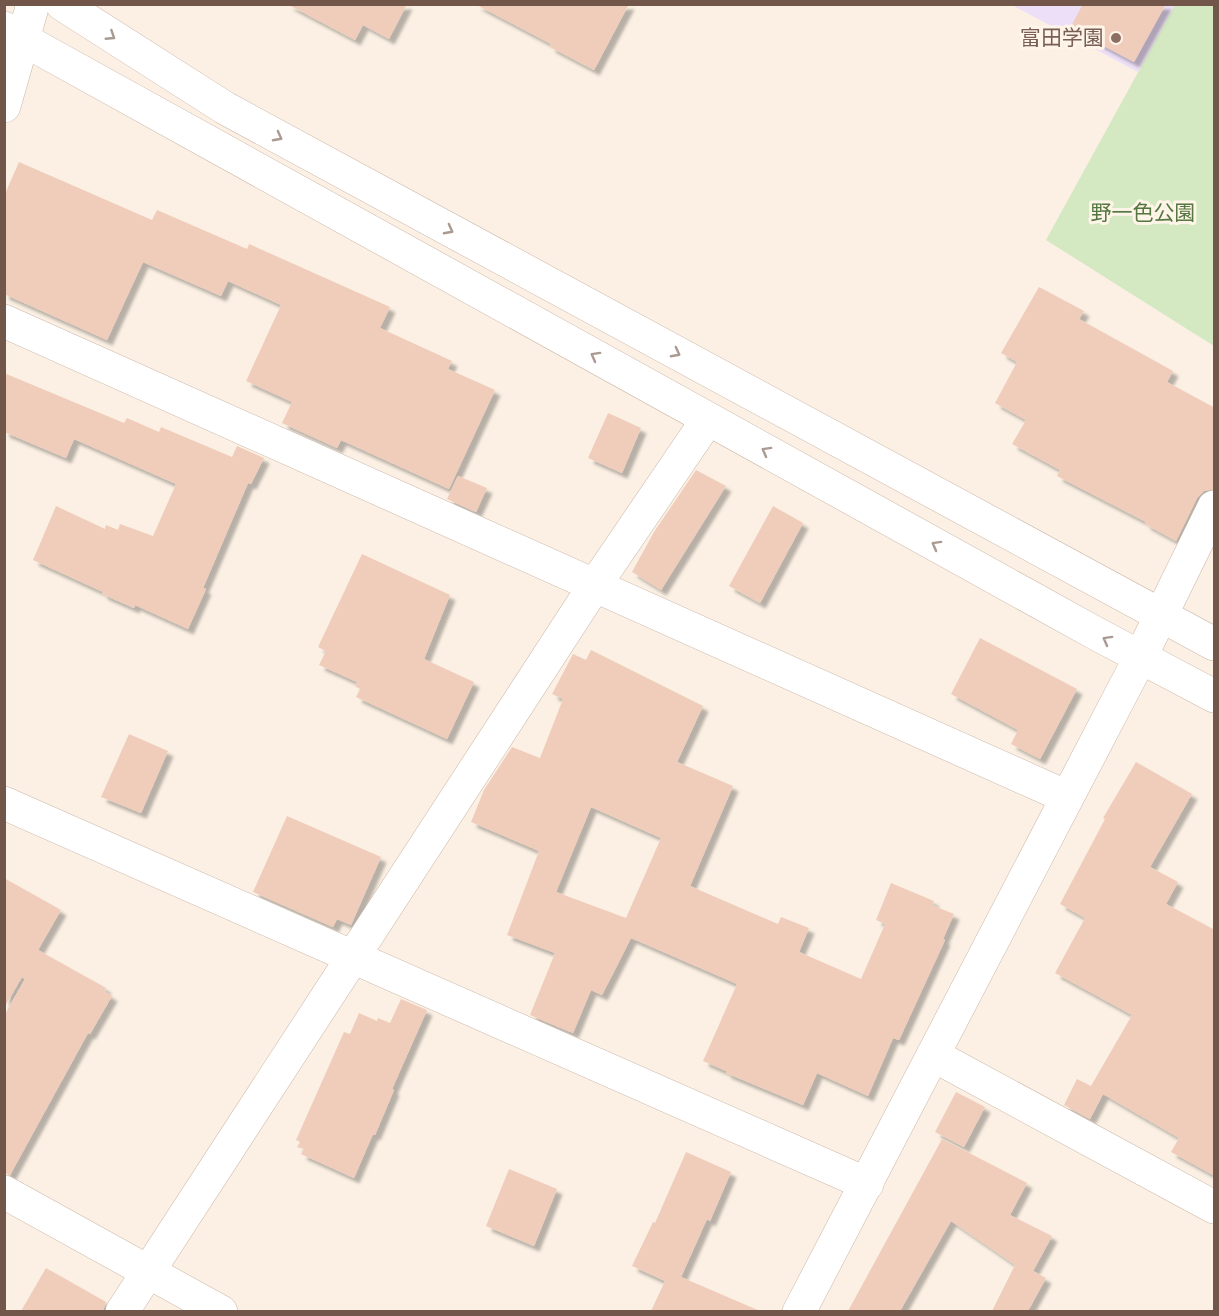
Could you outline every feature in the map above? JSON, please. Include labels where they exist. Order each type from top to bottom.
[{"type":"street","points":[[4,106],[14,34],[33,4]]},
{"type":"street","points":[[62,4],[225,108],[1215,644]]},
{"type":"street","points":[[14,34],[1140,658],[1215,696]]},
{"type":"street","points":[[4,321],[1067,797]]},
{"type":"street","points":[[122,1311],[595,585],[708,419]]},
{"type":"street","points":[[800,1311],[1140,658],[1215,507]]},
{"type":"street","points":[[4,803],[867,1184]]},
{"type":"street","points":[[933,1055],[1215,1207]]},
{"type":"street","points":[[4,1192],[221,1311]]},
{"type":"shaded area","name":"富田学園","points":[[1012,5],[1175,5],[1138,72]]},
{"type":"green space","name":"野一色公園","points":[[1175,5],[1214,5],[1214,346],[1046,240]]},
{"type":"building","points":[[287,4],[407,4],[389,39],[363,25],[355,40]]},
{"type":"building","points":[[475,4],[629,4],[594,70],[550,47],[551,44]]},
{"type":"building","name":"富田学園","points":[[1083,4],[1166,4],[1134,62],[1070,28]]},
{"type":"building","points":[[19,162],[152,220],[157,210],[247,249],[249,244],[390,307],[380,328],[452,361],[448,369],[495,390],[449,489],[341,440],[337,448],[282,423],[292,402],[246,381],[281,305],[228,281],[221,296],[143,262],[107,340],[4,294],[4,196]]},
{"type":"building","points":[[1039,287],[1084,311],[1079,319],[1173,371],[1167,382],[1215,408],[1215,489],[1204,491],[1197,498],[1176,541],[1145,524],[1146,522],[1057,476],[1060,470],[1012,444],[1026,420],[995,403],[1017,362],[1001,353]]},
{"type":"building","points":[[4,373],[124,423],[127,418],[159,432],[161,427],[232,457],[237,446],[264,458],[251,484],[248,483],[188,629],[135,605],[134,608],[102,594],[103,592],[33,560],[56,506],[105,529],[106,525],[118,530],[120,524],[153,536],[176,484],[74,439],[66,458],[4,432]]},
{"type":"building","points":[[608,413],[641,428],[622,473],[588,458]]},
{"type":"building","points":[[696,470],[726,486],[661,590],[632,572],[654,532]]},
{"type":"building","points":[[458,476],[487,488],[476,512],[447,499]]},
{"type":"building","points":[[773,506],[803,523],[760,603],[729,586]]},
{"type":"building","points":[[362,554],[450,595],[424,659],[474,682],[447,739],[356,697],[360,689],[355,686],[357,682],[319,665],[326,651],[318,647]]},
{"type":"building","points":[[980,638],[1077,689],[1040,759],[1011,744],[1018,730],[951,694]]},
{"type":"building","points":[[591,650],[703,706],[677,762],[733,786],[690,886],[778,924],[781,917],[809,928],[799,952],[861,979],[885,924],[876,920],[891,883],[934,901],[932,905],[954,914],[943,939],[945,940],[899,1040],[893,1038],[868,1096],[817,1073],[803,1105],[703,1061],[737,984],[631,938],[602,995],[591,990],[573,1033],[530,1015],[555,953],[507,935],[539,851],[471,822],[484,790],[512,747],[540,758],[563,699],[552,694],[573,654],[586,660]],"holes":[[[591,807],[661,838],[626,918],[556,892]]]},
{"type":"building","points":[[129,734],[168,751],[141,813],[101,797]]},
{"type":"building","points":[[1136,762],[1192,794],[1150,867],[1178,882],[1166,904],[1215,930],[1215,1176],[1171,1152],[1179,1138],[1103,1094],[1090,1119],[1064,1105],[1077,1079],[1091,1086],[1132,1015],[1055,973],[1085,918],[1060,904],[1105,819],[1103,818]]},
{"type":"building","points":[[287,816],[381,857],[351,925],[337,919],[333,927],[253,892]]},
{"type":"building","points":[[4,878],[61,910],[38,950],[106,988],[104,991],[112,996],[90,1034],[88,1033],[10,1175],[4,1173],[4,1016],[25,979],[22,977],[4,1008]]},
{"type":"building","points":[[401,999],[427,1010],[392,1089],[394,1090],[375,1135],[373,1134],[354,1178],[301,1154],[304,1149],[297,1147],[300,1142],[296,1140],[344,1032],[350,1034],[359,1013],[377,1021],[378,1018],[390,1023]]},
{"type":"building","points":[[956,1092],[985,1107],[964,1147],[935,1132]]},
{"type":"building","points":[[942,1139],[1027,1183],[1010,1215],[1052,1236],[1033,1271],[1046,1278],[1028,1311],[992,1311],[1015,1265],[951,1221],[900,1311],[848,1311]]},
{"type":"building","points":[[686,1152],[731,1172],[710,1221],[707,1219],[681,1277],[760,1311],[651,1311],[665,1281],[632,1266],[653,1222],[655,1223]]},
{"type":"building","points":[[509,1169],[557,1189],[534,1246],[486,1226]]},
{"type":"building","points":[[46,1268],[106,1302],[103,1311],[21,1311]]},
{"type":"place","name":"富田学園","points":[[1116,38]]}]
